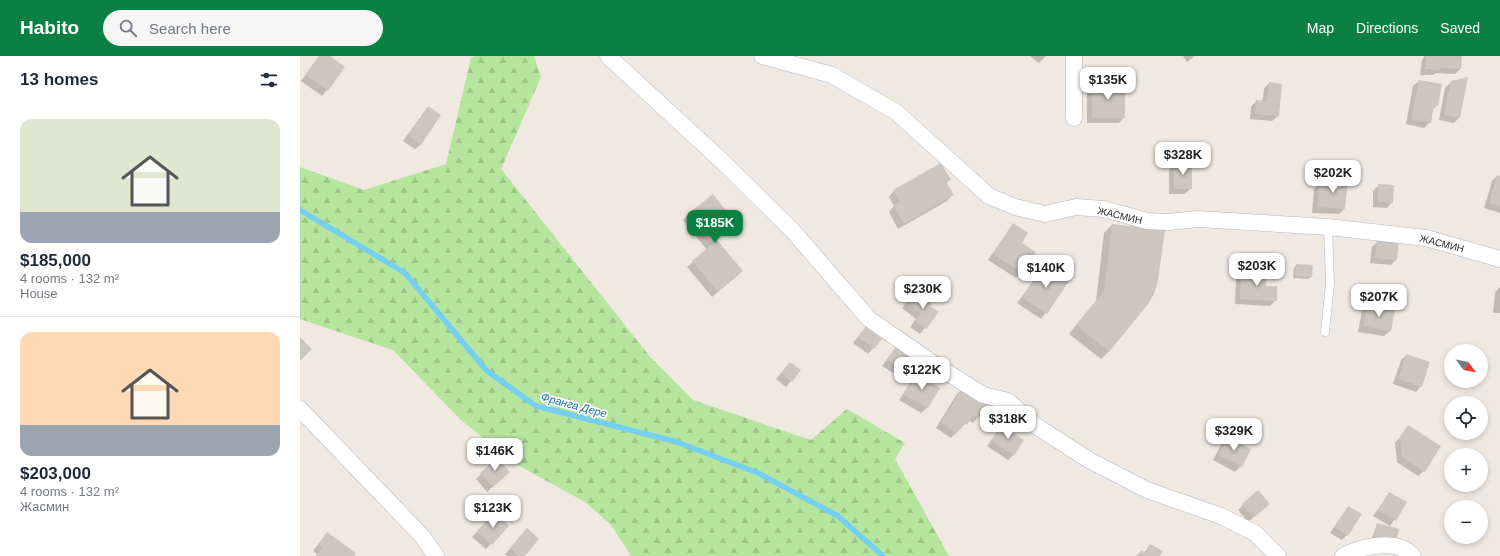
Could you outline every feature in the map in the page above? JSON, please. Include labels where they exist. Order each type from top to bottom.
[{"type":"street","points":[[608,56],[723,162],[792,230],[870,318],[934,364],[983,395],[1008,401],[1036,426],[1089,460],[1147,490],[1221,516],[1255,533],[1278,556]]},
{"type":"street","name":"ЖАСМИН","points":[[762,56],[832,76],[896,112],[989,196],[1015,207],[1045,214],[1076,207],[1104,209],[1147,221],[1168,222],[1198,219],[1328,227],[1426,238],[1500,259]]},
{"type":"street","points":[[1074,56],[1074,118]]},
{"type":"street","points":[[300,409],[422,536],[436,556]]},
{"type":"street","points":[[1343,556],[1356,549],[1375,546],[1394,546],[1411,553],[1414,556]]},
{"type":"lane","points":[[1325,332],[1330,283],[1328,227]]},
{"type":"green space","points":[[475,56],[534,56],[541,77],[501,169],[651,358],[693,400],[811,440],[847,409],[905,443],[895,459],[949,556],[631,556],[611,525],[585,502],[514,463],[461,420],[393,350],[300,319],[300,167],[364,190],[446,164],[471,58]]},
{"type":"building","points":[[319,56],[330,56],[345,67],[328,91],[306,75]]},
{"type":"building","points":[[1426,56],[1462,56],[1461,69],[1425,69]]},
{"type":"building","points":[[1468,77],[1460,118],[1444,115],[1451,81]]},
{"type":"building","points":[[1419,80],[1442,84],[1438,106],[1434,105],[1431,123],[1411,119]]},
{"type":"building","points":[[1269,82],[1282,84],[1279,116],[1255,114],[1256,100],[1267,101]]},
{"type":"building","points":[[1092,84],[1125,84],[1125,118],[1092,118]]},
{"type":"building","points":[[428,106],[441,115],[421,145],[408,135]]},
{"type":"building","points":[[941,163],[951,180],[946,182],[954,195],[904,224],[893,205],[900,202],[893,190]]},
{"type":"building","points":[[1174,163],[1192,163],[1192,189],[1174,189]]},
{"type":"building","points":[[1497,175],[1500,176],[1500,206],[1489,203]]},
{"type":"building","points":[[1331,176],[1348,178],[1345,209],[1317,207],[1319,183],[1331,183]]},
{"type":"building","points":[[1378,184],[1394,185],[1393,203],[1378,202]]},
{"type":"building","points":[[713,194],[736,224],[717,240],[743,271],[718,292],[692,261],[712,244],[688,214]]},
{"type":"building","points":[[1013,223],[1028,233],[1022,243],[1036,252],[1022,273],[993,254]]},
{"type":"building","points":[[1112,224],[1165,230],[1158,280],[1154,294],[1148,304],[1109,352],[1076,325],[1104,291]]},
{"type":"building","points":[[1377,240],[1399,242],[1397,260],[1375,258]]},
{"type":"building","points":[[1044,264],[1069,281],[1047,314],[1022,297]]},
{"type":"building","points":[[1296,264],[1313,265],[1312,277],[1295,276]]},
{"type":"building","points":[[1241,272],[1267,273],[1266,286],[1277,286],[1277,301],[1240,299]]},
{"type":"building","points":[[916,291],[932,303],[930,306],[939,312],[926,329],[915,321],[921,313],[907,302]]},
{"type":"building","points":[[1368,304],[1395,309],[1391,331],[1363,326]]},
{"type":"building","points":[[866,326],[882,339],[874,349],[858,337]]},
{"type":"building","points":[[300,337],[312,349],[300,361]]},
{"type":"building","points":[[896,346],[917,359],[908,373],[887,360]]},
{"type":"building","points":[[1406,354],[1430,362],[1422,387],[1398,379]]},
{"type":"building","points":[[790,362],[801,370],[792,382],[781,373]]},
{"type":"building","points":[[916,373],[940,388],[928,408],[903,394]]},
{"type":"building","points":[[962,388],[988,404],[979,418],[973,415],[967,425],[964,423],[957,433],[941,423]]},
{"type":"building","points":[[1002,425],[1024,440],[1014,456],[991,440]]},
{"type":"building","points":[[1408,425],[1441,446],[1425,472],[1402,457],[1400,437]]},
{"type":"building","points":[[1227,437],[1251,449],[1242,467],[1218,455]]},
{"type":"building","points":[[497,458],[510,472],[493,487],[480,473]]},
{"type":"building","points":[[1258,490],[1270,504],[1254,517],[1242,504]]},
{"type":"building","points":[[1389,492],[1407,502],[1396,521],[1378,510]]},
{"type":"building","points":[[1348,506],[1362,514],[1348,536],[1335,527]]},
{"type":"building","points":[[495,512],[509,526],[492,545],[477,531]]},
{"type":"building","points":[[1377,523],[1399,529],[1396,542],[1374,536]]},
{"type":"building","points":[[527,528],[539,539],[525,556],[518,556],[510,548]]},
{"type":"building","points":[[327,532],[356,553],[354,556],[317,556],[322,548],[318,545]]},
{"type":"building","points":[[1150,544],[1163,551],[1160,556],[1138,556],[1141,550],[1146,553]]},
{"type":"waterway","name":"Франга Дере","points":[[300,210],[405,273],[487,371],[536,406],[677,442],[758,473],[838,516],[883,556]]}]
